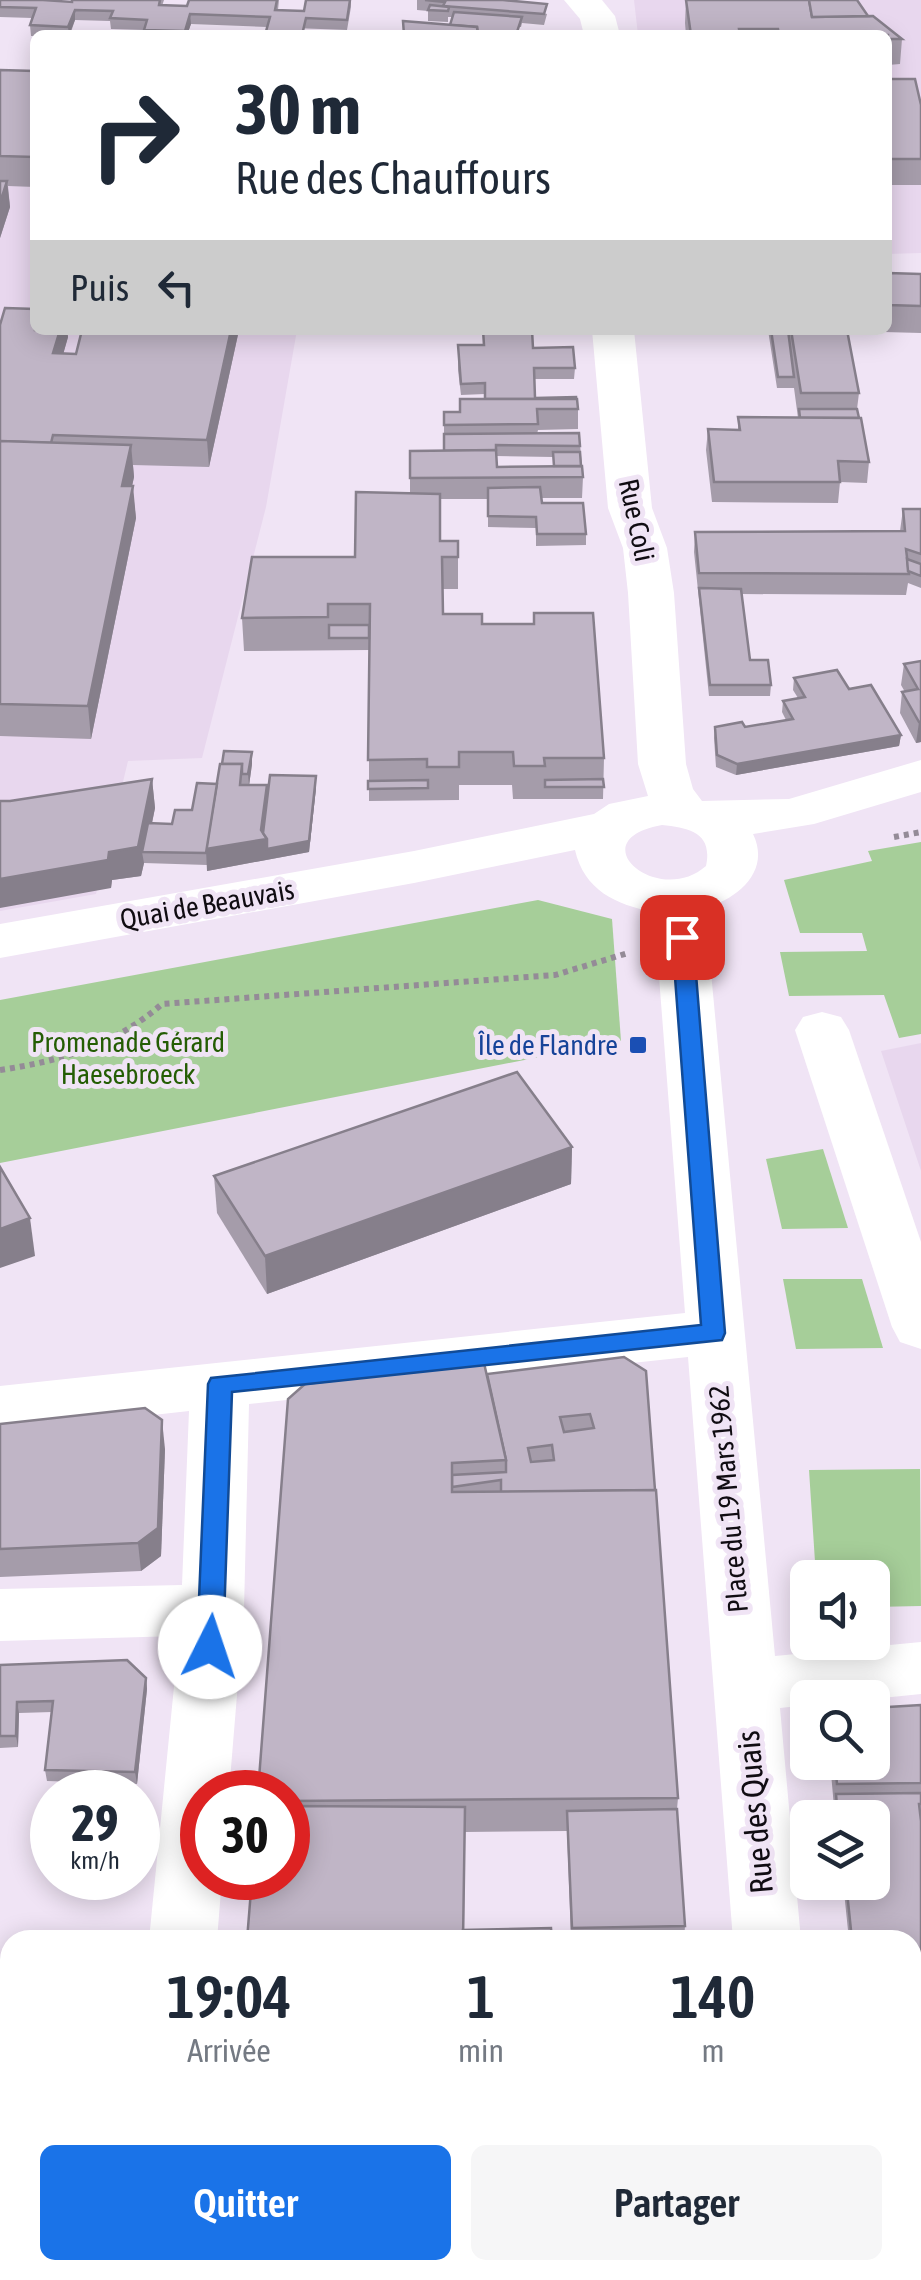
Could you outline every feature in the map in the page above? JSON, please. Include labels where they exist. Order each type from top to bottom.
[{"type":"street","points":[[582,0],[598,16],[601,30]]},
{"type":"street","name":"Rue Coli","points":[[613,335],[630,508],[645,548],[651,593],[665,781],[694,814]]},
{"type":"street","name":"Rue Coli","points":[[620,820],[659,711]]},
{"type":"street","points":[[908,779],[770,846],[727,874],[680,917],[614,879],[602,867],[598,854],[600,840],[620,820],[662,809],[741,821],[776,819],[908,779]]},
{"type":"street","points":[[694,814],[730,840],[734,854],[727,874]]},
{"type":"street","name":"Quai de Beauvais","points":[[0,941],[414,867],[620,820]]},
{"type":"street","name":"Quai de Beauvais","points":[[414,867],[548,862],[614,879]]},
{"type":"street","name":"Place du 19 Mars 1962","points":[[680,917],[744,1685]]},
{"type":"street","points":[[822,1030],[921,1327]]},
{"type":"street","points":[[0,1410],[633,1338],[713,1333]]},
{"type":"street","points":[[184,1930],[213,1610],[220,1384]]},
{"type":"street","points":[[0,1615],[213,1610]]},
{"type":"street","points":[[744,1685],[921,1668]]},
{"type":"street","name":"Rue des Quais","points":[[744,1685],[766,1930]]},
{"type":"path","points":[[0,1070],[54,1062],[89,1050],[144,1022],[162,1004],[555,975],[680,917]]},
{"type":"shaded area","points":[[634,0],[921,0],[921,253],[892,254],[892,30],[637,30]]},
{"type":"shaded area","points":[[0,98],[30,99],[30,335],[296,335],[266,507],[202,758],[128,761],[96,894],[0,911]]},
{"type":"shaded area","points":[[921,1043],[921,1171],[881,1051]]},
{"type":"green space","points":[[921,842],[921,1034],[899,1038],[884,995],[789,996],[780,952],[867,951],[862,933],[800,933],[784,880],[872,861],[868,851]]},
{"type":"green space","name":"Promenade Gérard Haesebroeck","points":[[538,900],[612,919],[621,1041],[0,1163],[0,1000]]},
{"type":"green space","points":[[823,1149],[848,1228],[782,1229],[766,1159]]},
{"type":"green space","points":[[783,1279],[862,1279],[883,1348],[796,1349]]},
{"type":"green space","points":[[920,1469],[921,1606],[890,1607],[890,1560],[815,1560],[809,1470]]},
{"type":"building","points":[[0,0],[160,0],[159,5],[187,6],[189,0],[277,0],[275,10],[304,11],[306,0],[350,0],[347,20],[306,18],[303,30],[266,30],[270,17],[190,14],[185,30],[144,30],[147,20],[110,18],[113,11],[75,10],[68,27],[30,25],[36,8],[0,7]]},
{"type":"building","points":[[425,0],[547,4],[544,14],[443,6],[445,2]]},
{"type":"building","points":[[686,0],[809,0],[812,17],[873,16],[891,30],[739,29],[690,30]]},
{"type":"building","points":[[809,0],[857,0],[868,16],[812,17]]},
{"type":"building","points":[[430,5],[449,7],[448,11],[428,10]]},
{"type":"building","points":[[454,12],[522,17],[518,30],[450,25]]},
{"type":"building","points":[[403,21],[477,30],[404,30]]},
{"type":"building","points":[[0,70],[30,71],[30,157],[0,156]]},
{"type":"building","points":[[892,79],[915,79],[921,105],[921,159],[892,159]]},
{"type":"building","points":[[0,181],[7,181],[0,203]]},
{"type":"building","points":[[892,273],[921,274],[921,306],[892,305]]},
{"type":"building","points":[[5,308],[30,309],[30,335],[58,335],[53,353],[76,354],[81,335],[230,335],[207,440],[53,435],[51,443],[0,441],[0,325]]},
{"type":"building","points":[[483,335],[532,335],[533,348],[573,347],[575,368],[534,368],[535,398],[576,399],[485,399],[485,383],[461,384],[458,345],[484,345]]},
{"type":"building","points":[[772,335],[789,335],[794,377],[778,377]]},
{"type":"building","points":[[792,335],[848,335],[859,393],[801,393]]},
{"type":"building","points":[[460,399],[577,399],[578,409],[537,409],[538,424],[444,425],[444,412],[460,412]]},
{"type":"building","points":[[799,409],[857,409],[859,418],[800,418]]},
{"type":"building","points":[[738,417],[861,418],[869,462],[838,461],[840,482],[714,482],[708,429],[740,430]]},
{"type":"building","points":[[579,433],[580,446],[496,445],[496,450],[444,451],[444,434]]},
{"type":"building","points":[[0,441],[131,445],[122,486],[133,486],[88,706],[0,704]]},
{"type":"building","points":[[496,450],[497,467],[582,466],[583,477],[410,478],[410,451]]},
{"type":"building","points":[[553,452],[580,452],[581,466],[554,466]]},
{"type":"building","points":[[540,487],[542,503],[583,503],[586,534],[537,534],[536,517],[488,516],[488,488]]},
{"type":"building","points":[[356,492],[440,494],[440,541],[458,541],[458,557],[442,557],[443,614],[482,614],[482,624],[534,624],[534,613],[593,613],[604,758],[544,758],[545,766],[514,766],[513,752],[459,752],[459,767],[427,767],[427,759],[368,760],[370,604],[328,604],[328,617],[242,618],[252,557],[355,557]]},
{"type":"building","points":[[903,509],[921,509],[921,554],[906,549],[909,574],[699,573],[695,532],[905,531]]},
{"type":"building","points":[[907,559],[921,564],[921,576],[908,571]]},
{"type":"building","points":[[699,588],[741,589],[750,660],[768,660],[771,685],[710,685]]},
{"type":"building","points":[[329,625],[369,625],[369,638],[329,638]]},
{"type":"building","points":[[921,661],[919,722],[902,692],[918,689],[904,664]]},
{"type":"building","points":[[837,670],[849,689],[871,685],[901,735],[737,764],[717,755],[715,727],[742,722],[745,727],[793,719],[783,701],[805,697],[794,678]]},
{"type":"building","points":[[224,751],[252,752],[248,774],[242,774],[242,764],[222,764]]},
{"type":"building","points":[[220,764],[242,764],[240,785],[267,785],[261,830],[267,839],[206,849]]},
{"type":"building","points":[[270,775],[316,776],[309,841],[267,849],[263,833]]},
{"type":"building","points":[[152,779],[138,847],[109,852],[108,860],[0,879],[0,801]]},
{"type":"building","points":[[603,779],[604,787],[545,787],[545,780]]},
{"type":"building","points":[[428,780],[428,788],[368,789],[368,781]]},
{"type":"building","points":[[197,783],[217,784],[206,853],[142,852],[148,823],[172,824],[175,810],[192,810]]},
{"type":"building","points":[[517,1072],[572,1147],[265,1256],[214,1176]]},
{"type":"building","points":[[0,1167],[30,1218],[0,1229]]},
{"type":"building","points":[[624,1357],[646,1371],[655,1490],[501,1492],[501,1480],[452,1487],[452,1475],[506,1472],[487,1374]],"holes":[[[590,1414],[594,1428],[564,1432],[560,1417]],[[552,1445],[554,1460],[531,1462],[528,1448]]]},
{"type":"building","points":[[484,1363],[506,1460],[452,1463],[452,1492],[656,1490],[678,1798],[310,1801],[310,1770],[260,1770],[288,1399],[305,1384]]},
{"type":"building","points":[[145,1408],[162,1420],[158,1528],[138,1543],[0,1549],[0,1424]]},
{"type":"building","points":[[127,1660],[146,1678],[135,1770],[45,1770],[53,1701],[17,1702],[16,1736],[0,1736],[0,1665]]},
{"type":"building","points":[[921,1705],[921,1783],[837,1784],[837,1780],[890,1780],[890,1707]]},
{"type":"building","points":[[921,1793],[921,1930],[851,1930],[848,1900],[890,1900],[890,1800],[836,1800],[836,1794]]},
{"type":"building","points":[[310,1806],[465,1807],[463,1930],[248,1930],[250,1900],[310,1900]]},
{"type":"building","points":[[677,1809],[685,1926],[572,1928],[567,1811]]},
{"type":"building","points":[[551,1928],[551,1930],[463,1930]]},
{"type":"place","name":"Île de Flandre","points":[[638,1045]]},
{"type":"route","points":[[210,1647],[220,1384],[633,1338],[713,1333],[682,937]]}]
